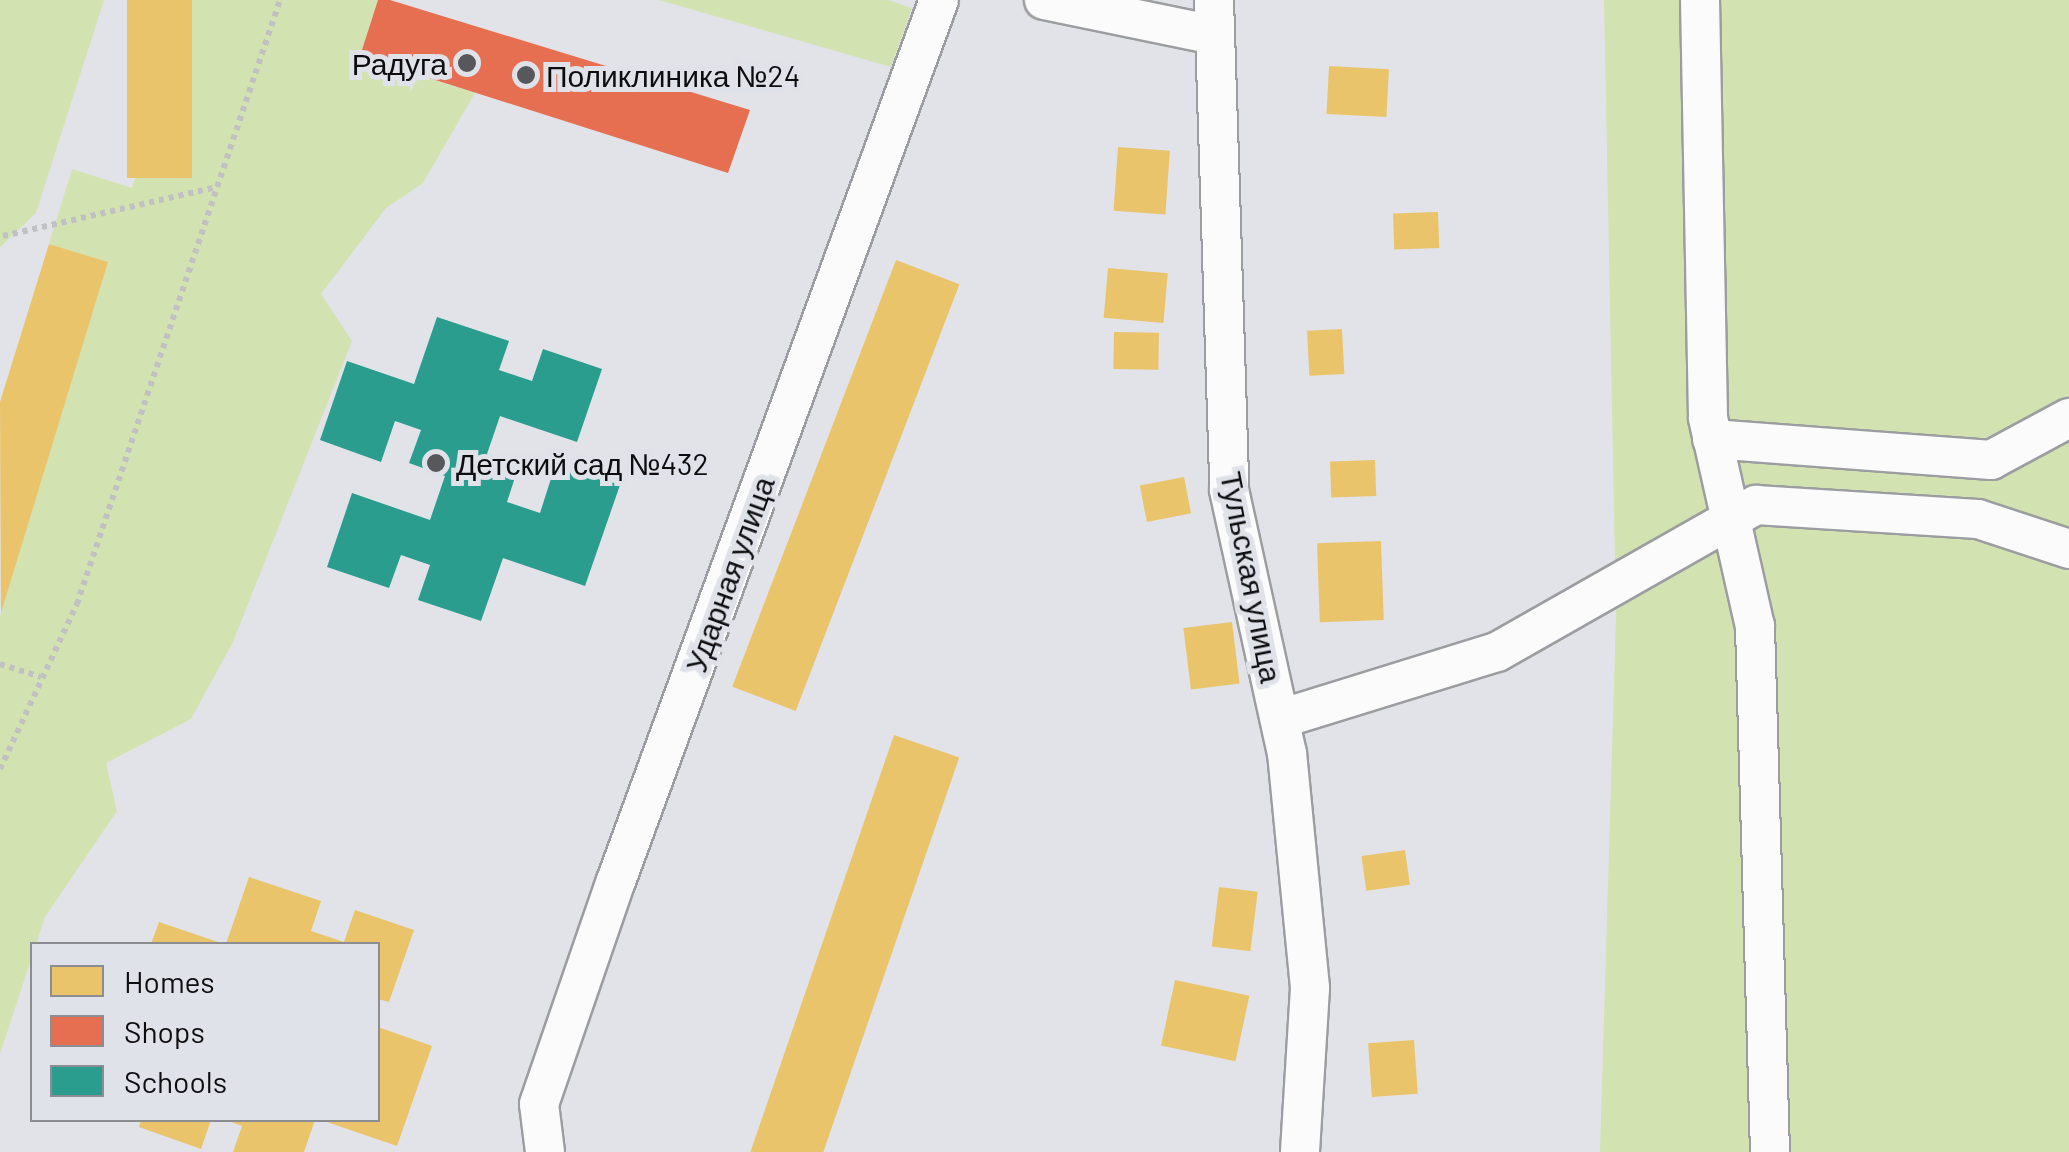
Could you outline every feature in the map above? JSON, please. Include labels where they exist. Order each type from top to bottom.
[{"type":"street","name":"Ударная улица","points":[[545,1152],[539,1104],[616,881],[939,0]]},
{"type":"street","points":[[1044,0],[1214,18]]},
{"type":"street","points":[[1700,0],[1708,418],[1755,626],[1770,1152]]},
{"type":"street","name":"Тульская улица","points":[[1214,18],[1229,490],[1280,719],[1310,988],[1300,1152]]},
{"type":"street","points":[[1712,439],[1991,460],[2069,418]]},
{"type":"street","points":[[1280,719],[1496,652],[1756,505],[1978,518],[2069,549]]},
{"type":"path","points":[[0,769],[77,604],[280,0]]},
{"type":"path","points":[[3,236],[218,186]]},
{"type":"path","points":[[0,664],[41,677]]},
{"type":"green space","points":[[0,0],[104,0],[36,213],[0,247]]},
{"type":"green space","points":[[192,0],[378,0],[360,56],[475,93],[423,183],[386,208],[321,294],[352,341],[233,642],[191,719],[106,763],[117,811],[45,917],[37,942],[30,942],[30,963],[0,1054],[0,616],[108,262],[49,244],[72,169],[132,188]]},
{"type":"green space","points":[[659,0],[888,0],[912,8],[891,67]]},
{"type":"green space","points":[[1604,0],[2069,0],[2069,1152],[1600,1152],[1616,616]]},
{"type":"building: Homes","points":[[127,0],[192,0],[192,178],[127,178]]},
{"type":"building: Homes","points":[[1329,66],[1389,69],[1386,117],[1326,114]]},
{"type":"building: Homes","points":[[1118,147],[1170,151],[1165,214],[1114,211]]},
{"type":"building: Homes","points":[[1438,212],[1439,248],[1394,250],[1393,214]]},
{"type":"building: Homes","points":[[49,244],[108,262],[1,613],[0,402]]},
{"type":"building: Homes","points":[[896,260],[959,284],[796,711],[732,687]]},
{"type":"building: Homes","points":[[1108,268],[1168,273],[1163,323],[1104,318]]},
{"type":"building: Homes","points":[[1342,329],[1344,374],[1309,376],[1307,331]]},
{"type":"building: Homes","points":[[1114,332],[1159,333],[1158,370],[1113,369]]},
{"type":"building: Homes","points":[[1375,460],[1376,496],[1331,498],[1330,462]]},
{"type":"building: Homes","points":[[1184,477],[1191,513],[1147,522],[1140,486]]},
{"type":"building: Homes","points":[[1381,541],[1384,620],[1320,622],[1317,543]]},
{"type":"building: Homes","points":[[1232,622],[1240,684],[1191,690],[1183,628]]},
{"type":"building: Homes","points":[[894,735],[959,757],[823,1152],[750,1152]]},
{"type":"building: Homes","points":[[1405,850],[1410,885],[1366,891],[1361,856]]},
{"type":"building: Homes","points":[[249,877],[321,901],[311,931],[344,942],[227,942]]},
{"type":"building: Homes","points":[[1219,887],[1258,892],[1250,951],[1212,947]]},
{"type":"building: Homes","points":[[355,910],[414,930],[389,1002],[380,1000],[380,942],[344,942]]},
{"type":"building: Homes","points":[[159,922],[218,942],[152,942]]},
{"type":"building: Homes","points":[[1175,980],[1249,996],[1235,1061],[1161,1046]]},
{"type":"building: Homes","points":[[380,1028],[432,1046],[397,1146],[327,1122],[380,1122]]},
{"type":"building: Homes","points":[[1414,1040],[1418,1094],[1372,1097],[1368,1043]]},
{"type":"building: Homes","points":[[140,1122],[210,1122],[201,1149],[139,1127]]},
{"type":"building: Homes","points":[[231,1122],[314,1122],[304,1152],[233,1152],[242,1126]]},
{"type":"building: Shops","name":"Поликлиника №24","points":[[378,0],[390,0],[750,110],[728,173],[360,56]]},
{"type":"building: Schools","points":[[437,317],[509,341],[499,370],[532,381],[543,349],[602,369],[577,442],[500,416],[487,454],[519,465],[507,502],[540,513],[556,463],[620,485],[585,586],[503,558],[481,621],[418,600],[430,565],[401,555],[389,588],[327,567],[352,493],[430,520],[445,476],[409,463],[421,430],[395,421],[381,462],[320,440],[347,361],[414,384]]},
{"type":"place","name":"Радуга","points":[[467,63]]},
{"type":"place","name":"Поликлиника №24","points":[[526,75]]},
{"type":"place","name":"Детский сад №432","points":[[436,463]]}]
